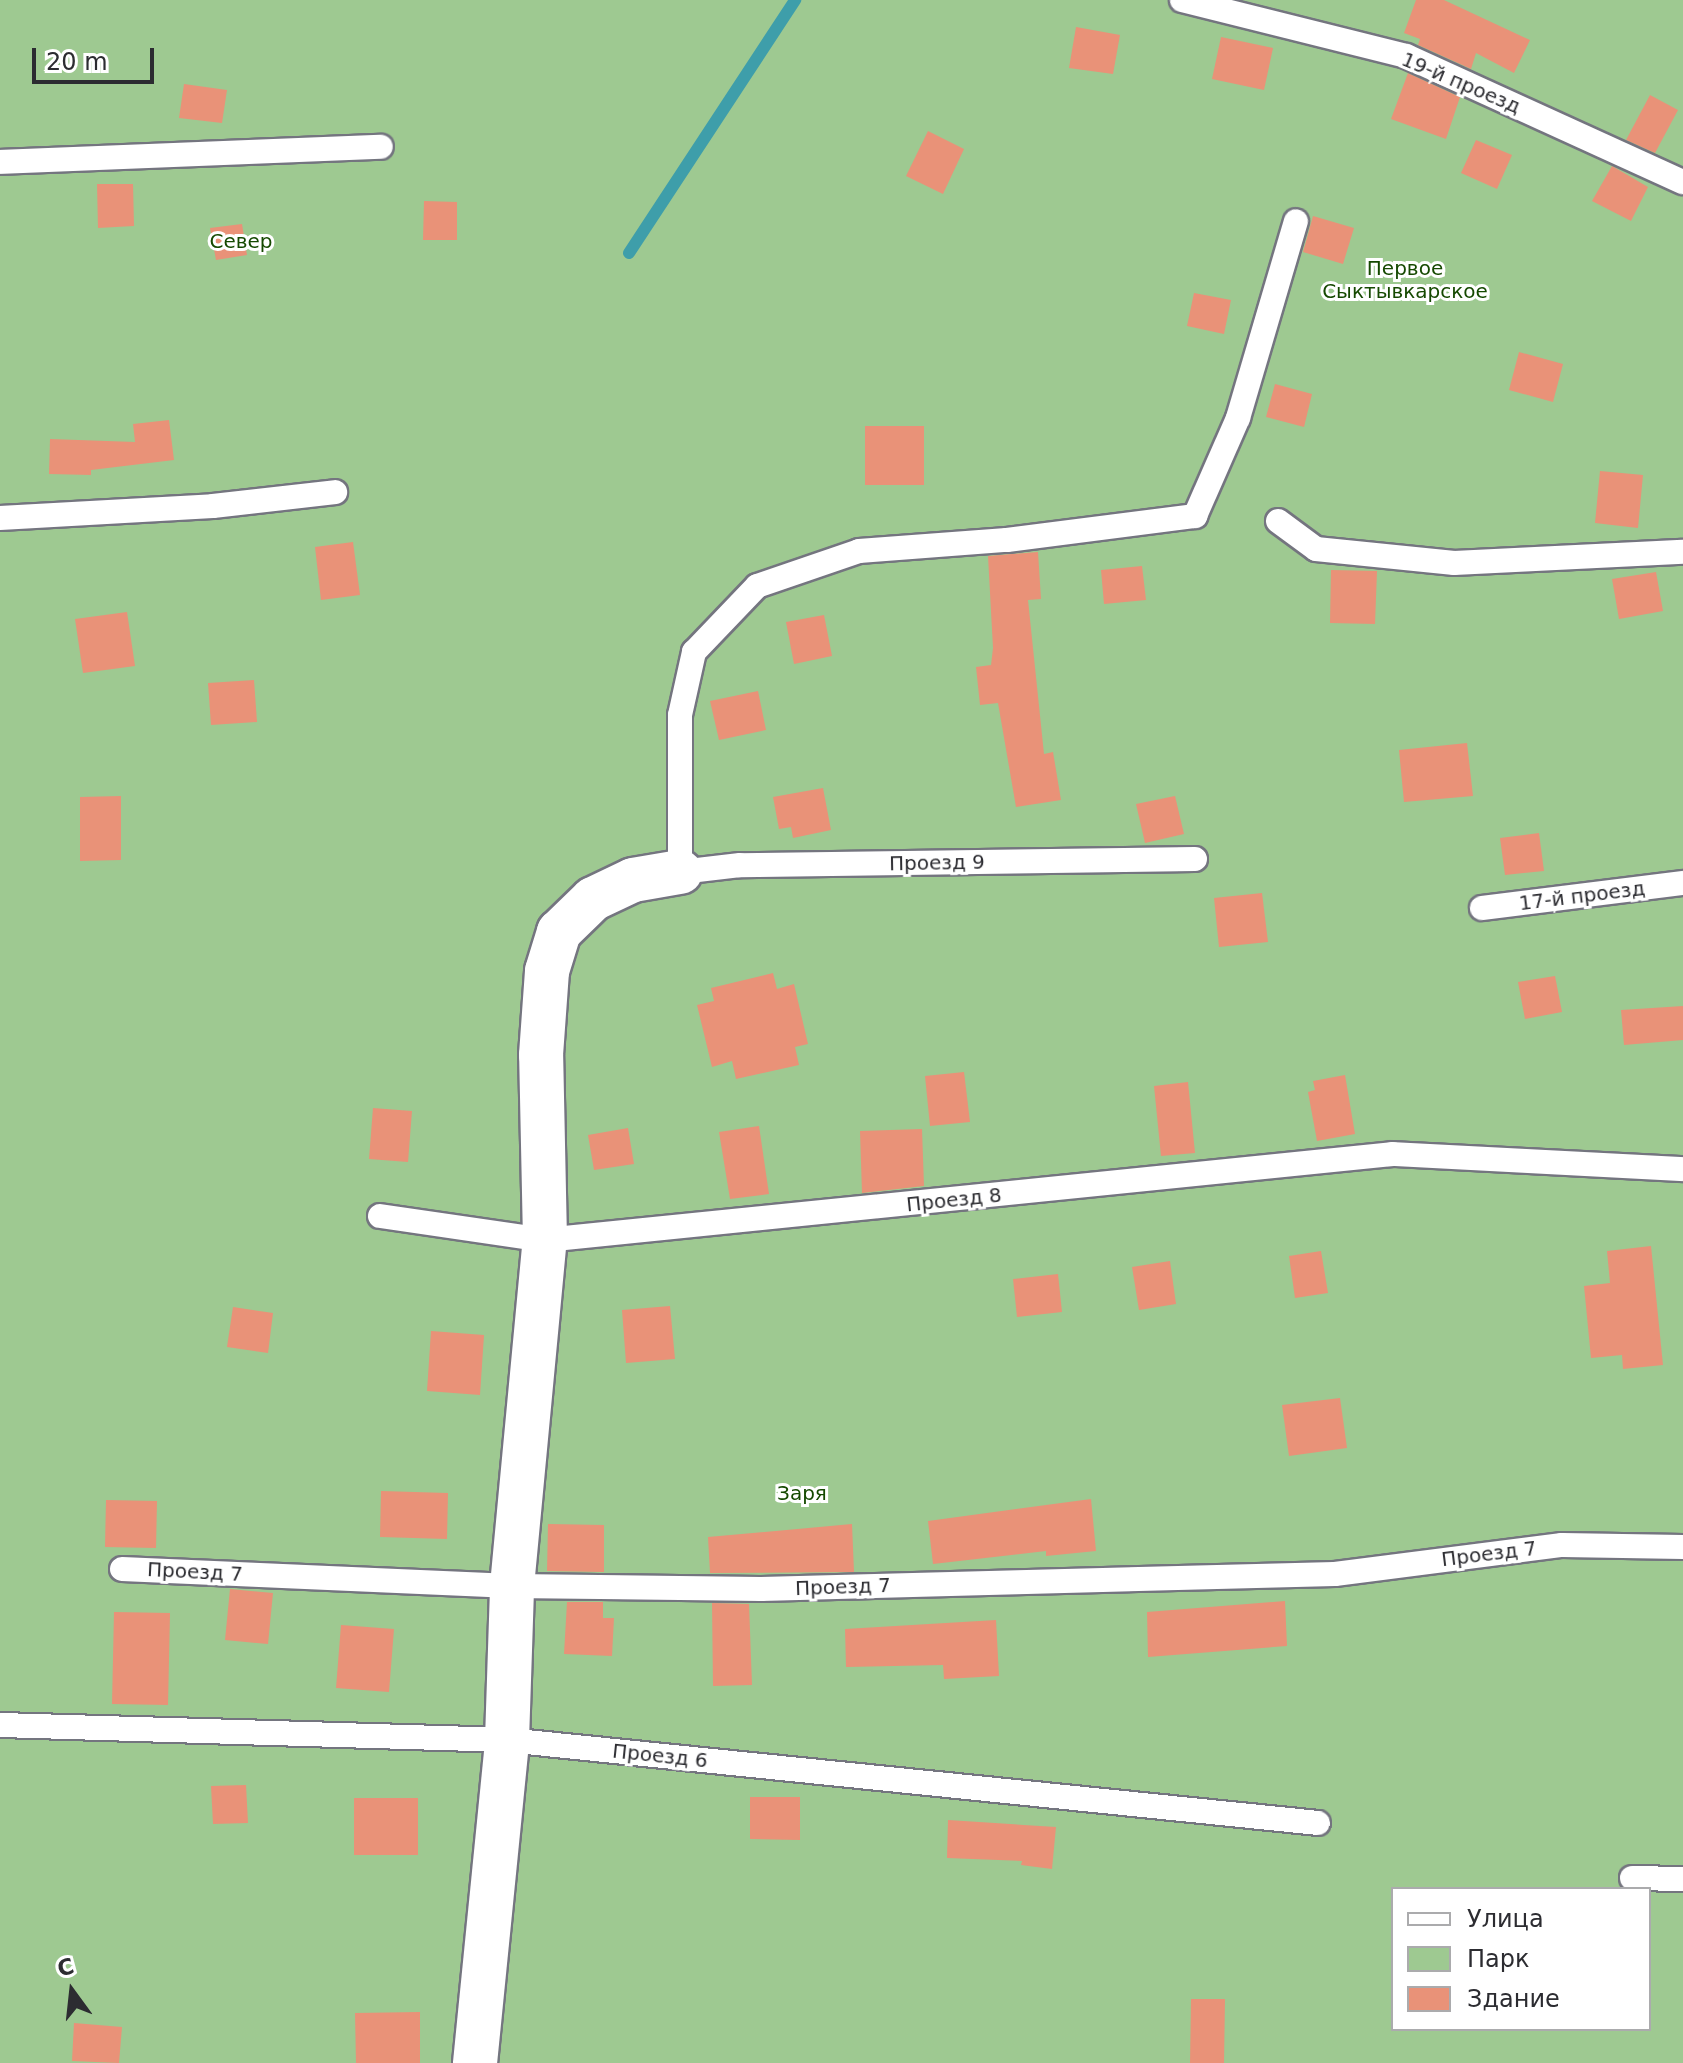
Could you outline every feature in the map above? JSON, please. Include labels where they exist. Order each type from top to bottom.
[{"type":"street","points":[[475,2063],[507,1740],[512,1586],[545,1240],[541,1055],[547,971],[559,932],[593,899],[633,880],[680,872]]},
{"type":"lane","name":"19-й проезд","points":[[1182,0],[1406,56],[1683,182]]},
{"type":"lane","points":[[0,162],[381,147]]},
{"type":"lane","points":[[680,872],[680,715],[694,652],[757,586],[859,551],[1007,540],[1195,516],[1238,418],[1296,221]]},
{"type":"lane","points":[[0,518],[213,506],[335,492]]},
{"type":"lane","points":[[1278,521],[1316,549],[1454,563],[1683,552]]},
{"type":"lane","name":"Проезд 9","points":[[680,872],[740,865],[1195,859]]},
{"type":"lane","name":"17-й проезд","points":[[1482,908],[1683,883]]},
{"type":"lane","name":"Проезд 8","points":[[380,1216],[545,1240],[1393,1154],[1683,1169]]},
{"type":"lane","name":"Проезд 7","points":[[122,1569],[512,1586],[761,1589],[1335,1574],[1562,1545],[1683,1547]]},
{"type":"lane","name":"Проезд 6","points":[[0,1725],[507,1740],[1318,1823]]},
{"type":"lane","points":[[1632,1878],[1683,1879]]},
{"type":"green space","points":[[0,0],[1683,0],[1683,2063],[0,2063]]},
{"type":"building","points":[[1416,0],[1444,0],[1530,40],[1514,73],[1476,53],[1471,69],[1418,45],[1420,39],[1404,33]]},
{"type":"building","points":[[1076,27],[1120,35],[1113,74],[1069,68]]},
{"type":"building","points":[[1221,37],[1273,48],[1264,90],[1212,79]]},
{"type":"building","points":[[1408,73],[1460,97],[1446,139],[1391,119]]},
{"type":"building","points":[[184,84],[227,90],[222,123],[179,118]]},
{"type":"building","points":[[1650,95],[1678,110],[1655,153],[1626,140]]},
{"type":"building","points":[[928,131],[964,149],[943,194],[906,176]]},
{"type":"building","points":[[1476,140],[1512,155],[1497,189],[1461,173]]},
{"type":"building","points":[[1612,166],[1648,187],[1631,221],[1592,201]]},
{"type":"building","points":[[97,184],[133,184],[134,226],[98,228]]},
{"type":"building","points":[[424,201],[457,202],[457,240],[423,240]]},
{"type":"building","points":[[1313,216],[1354,228],[1343,264],[1303,252]]},
{"type":"building","points":[[242,224],[247,255],[216,260],[210,228]]},
{"type":"building","points":[[1194,293],[1231,300],[1224,334],[1187,326]]},
{"type":"building","points":[[1519,352],[1563,364],[1553,402],[1509,390]]},
{"type":"building","points":[[1275,384],[1312,394],[1304,427],[1266,417]]},
{"type":"building","points":[[169,420],[174,460],[91,470],[91,475],[49,474],[50,439],[135,442],[133,424]]},
{"type":"building","points":[[865,426],[924,426],[924,485],[865,485]]},
{"type":"building","points":[[1600,471],[1643,475],[1638,528],[1595,523]]},
{"type":"building","points":[[353,542],[360,595],[321,600],[315,547]]},
{"type":"building","points":[[1038,552],[1041,599],[1028,600],[1044,754],[1053,752],[1061,800],[1016,807],[998,703],[980,705],[976,667],[991,665],[993,648],[988,556]]},
{"type":"building","points":[[1142,566],[1146,600],[1104,604],[1101,570]]},
{"type":"building","points":[[1331,570],[1377,571],[1375,624],[1330,623]]},
{"type":"building","points":[[1656,572],[1663,611],[1619,619],[1612,579]]},
{"type":"building","points":[[127,612],[135,666],[83,673],[75,619]]},
{"type":"building","points":[[824,615],[832,656],[794,664],[786,622]]},
{"type":"building","points":[[254,680],[257,722],[211,725],[208,683]]},
{"type":"building","points":[[758,691],[766,730],[719,740],[710,701]]},
{"type":"building","points":[[1467,743],[1473,796],[1404,802],[1399,750]]},
{"type":"building","points":[[823,788],[831,830],[793,838],[791,827],[779,829],[773,797]]},
{"type":"building","points":[[121,796],[121,860],[80,861],[80,797]]},
{"type":"building","points":[[1175,796],[1184,834],[1145,843],[1136,804]]},
{"type":"building","points":[[1539,833],[1544,871],[1505,875],[1500,838]]},
{"type":"building","points":[[1262,893],[1268,942],[1219,947],[1214,898]]},
{"type":"building","points":[[773,973],[777,989],[794,984],[808,1044],[795,1047],[799,1065],[736,1079],[732,1061],[712,1067],[697,1005],[714,1001],[711,988]]},
{"type":"building","points":[[1555,976],[1562,1012],[1525,1019],[1518,982]]},
{"type":"building","points":[[1683,1006],[1683,1040],[1624,1045],[1621,1010]]},
{"type":"building","points":[[964,1072],[970,1122],[930,1126],[925,1076]]},
{"type":"building","points":[[1345,1075],[1355,1134],[1317,1141],[1308,1092],[1315,1090],[1313,1081]]},
{"type":"building","points":[[1188,1082],[1195,1153],[1161,1156],[1154,1086]]},
{"type":"building","points":[[373,1108],[412,1111],[408,1162],[369,1159]]},
{"type":"building","points":[[759,1126],[769,1194],[730,1199],[719,1132]]},
{"type":"building","points":[[628,1128],[634,1164],[594,1170],[588,1135]]},
{"type":"building","points":[[922,1129],[924,1186],[862,1193],[860,1131]]},
{"type":"building","points":[[1651,1246],[1663,1365],[1623,1369],[1622,1355],[1591,1358],[1584,1286],[1610,1283],[1607,1251]]},
{"type":"building","points":[[1321,1251],[1328,1293],[1295,1298],[1289,1256]]},
{"type":"building","points":[[1170,1261],[1176,1304],[1139,1310],[1132,1267]]},
{"type":"building","points":[[1058,1274],[1062,1312],[1017,1317],[1013,1279]]},
{"type":"building","points":[[670,1306],[675,1359],[626,1363],[622,1310]]},
{"type":"building","points":[[233,1307],[273,1313],[268,1353],[227,1347]]},
{"type":"building","points":[[431,1331],[484,1335],[480,1395],[427,1391]]},
{"type":"building","points":[[1340,1398],[1347,1448],[1289,1456],[1282,1405]]},
{"type":"building","points":[[381,1491],[448,1493],[447,1539],[380,1537]]},
{"type":"building","points":[[1091,1499],[1096,1551],[1046,1556],[1046,1551],[933,1564],[928,1521]]},
{"type":"building","points":[[106,1500],[157,1501],[156,1548],[105,1547]]},
{"type":"building","points":[[548,1524],[604,1525],[604,1572],[547,1571]]},
{"type":"building","points":[[852,1524],[854,1572],[710,1573],[708,1537]]},
{"type":"building","points":[[230,1589],[273,1593],[268,1644],[225,1640]]},
{"type":"building","points":[[1285,1601],[1287,1646],[1148,1657],[1147,1612]]},
{"type":"building","points":[[567,1602],[603,1602],[603,1618],[614,1618],[612,1656],[564,1654]]},
{"type":"building","points":[[712,1603],[749,1604],[752,1685],[713,1686]]},
{"type":"building","points":[[114,1612],[170,1613],[168,1705],[112,1704]]},
{"type":"building","points":[[996,1620],[999,1676],[944,1679],[943,1665],[846,1667],[845,1629]]},
{"type":"building","points":[[341,1625],[394,1629],[389,1692],[336,1688]]},
{"type":"building","points":[[246,1785],[248,1823],[213,1824],[211,1786]]},
{"type":"building","points":[[750,1797],[800,1797],[800,1840],[750,1839]]},
{"type":"building","points":[[354,1798],[418,1798],[418,1855],[354,1855]]},
{"type":"building","points":[[948,1820],[1056,1827],[1052,1869],[1021,1865],[1022,1861],[947,1858]]},
{"type":"building","points":[[1191,1999],[1225,1999],[1224,2063],[1190,2063]]},
{"type":"building","points":[[420,2012],[420,2063],[356,2063],[355,2013]]},
{"type":"building","points":[[74,2023],[122,2027],[119,2063],[72,2061]]},
{"type":"waterway","points":[[629,253],[795,0]]},
{"type":"park label","name":"Север","points":[[241,241]]},
{"type":"park label","name":"Первое Сыктывкарское","points":[[1405,280]]},
{"type":"park label","name":"Заря","points":[[802,1493]]}]
